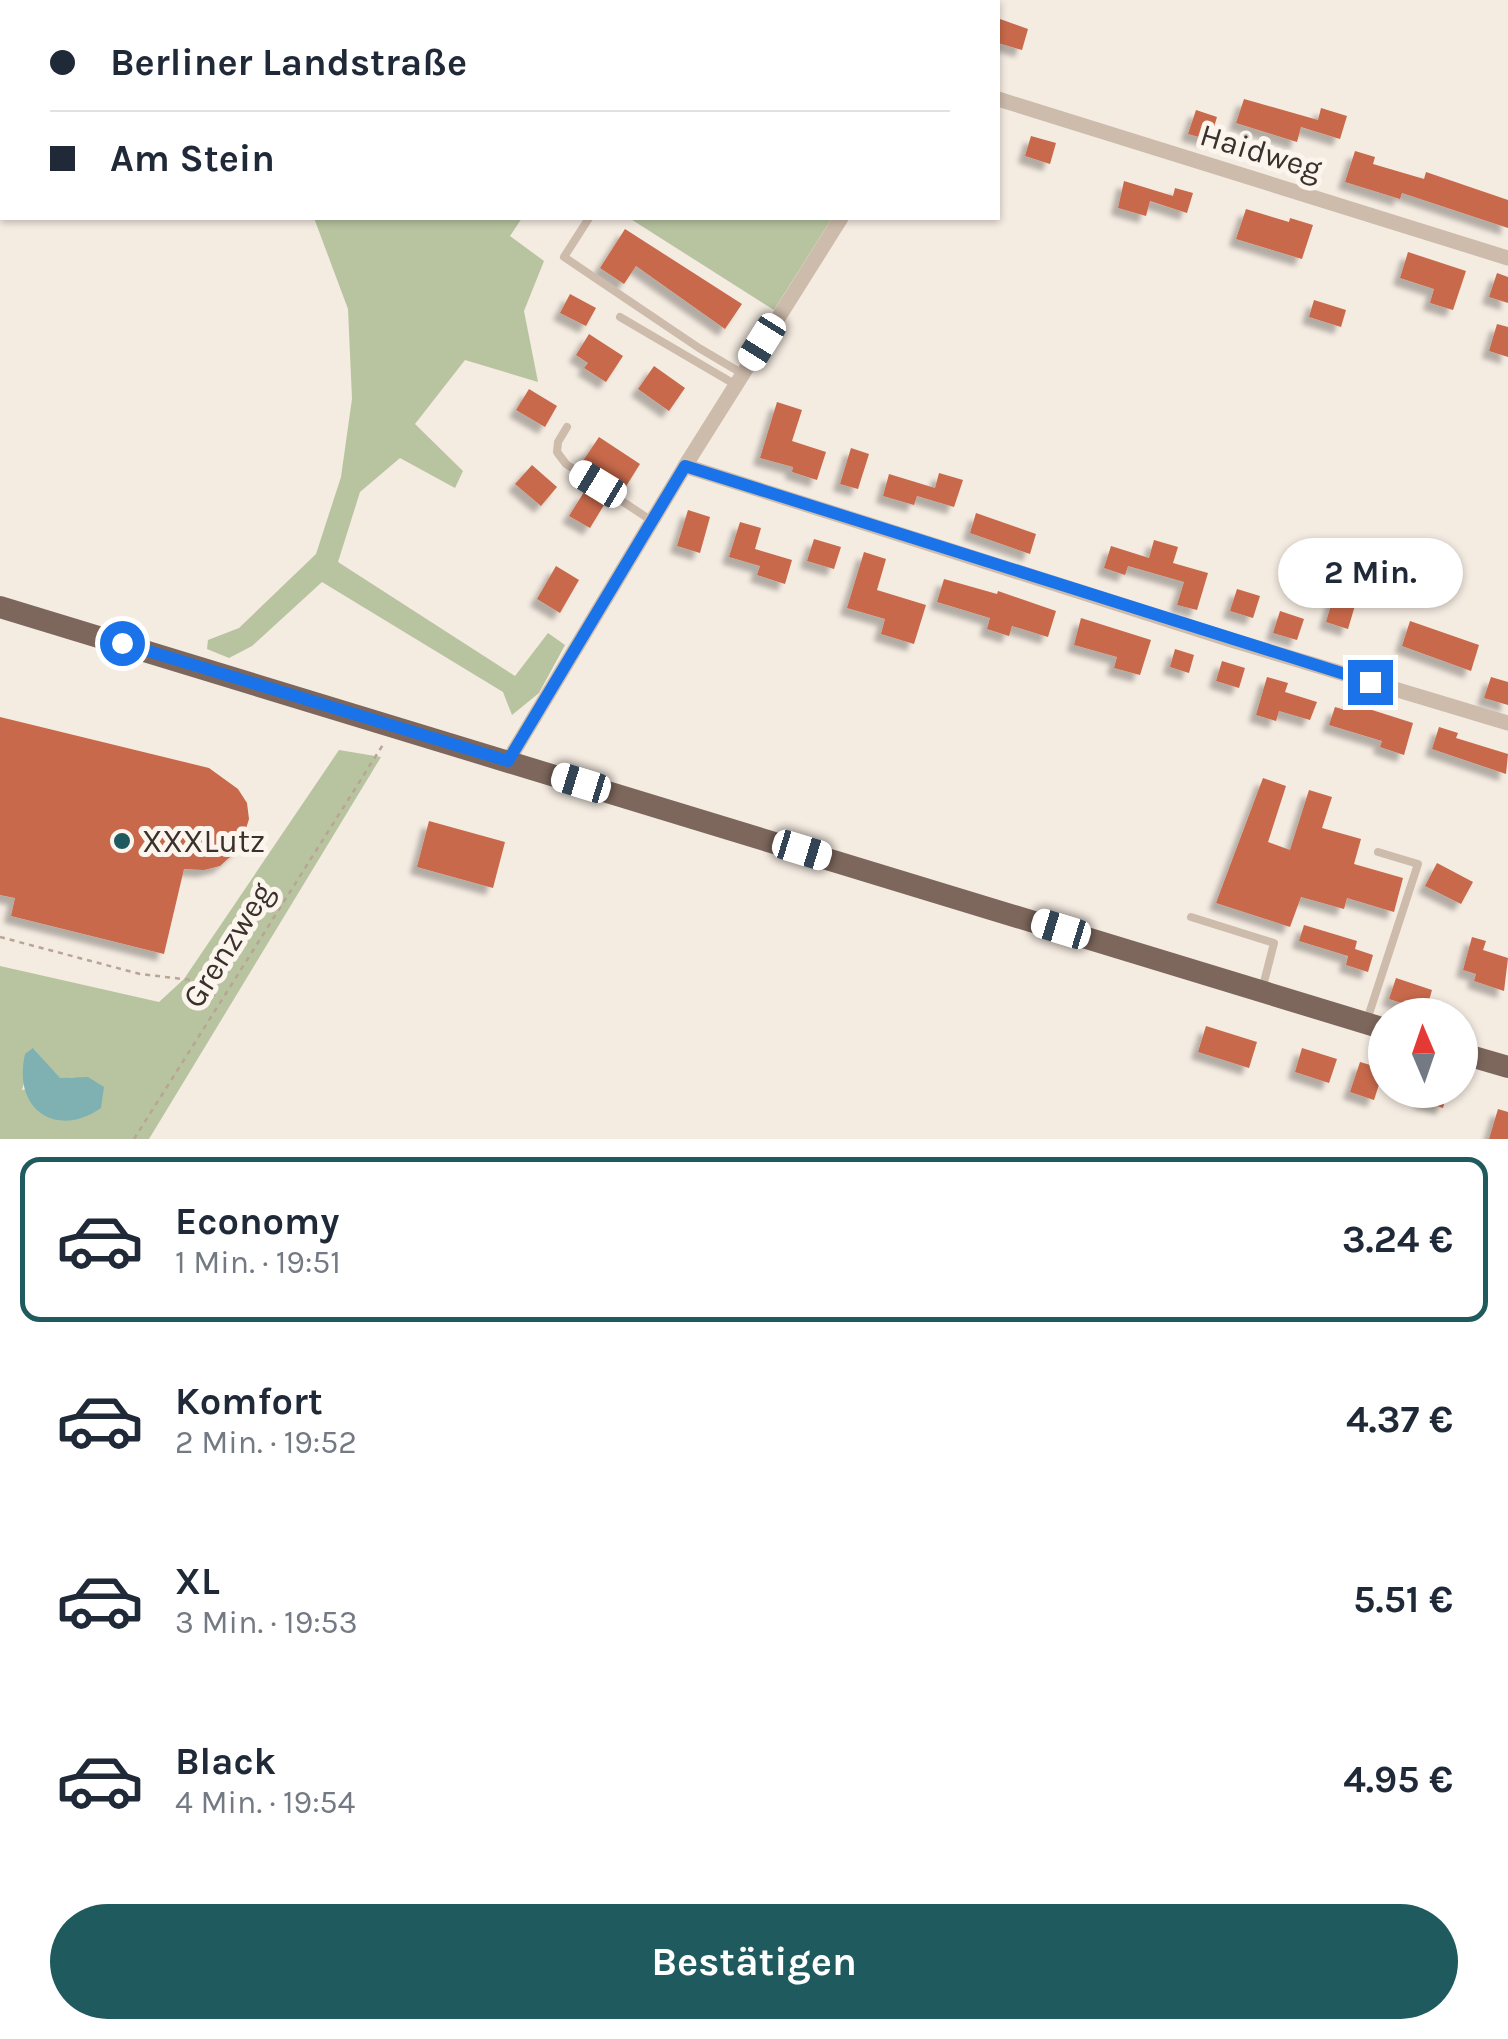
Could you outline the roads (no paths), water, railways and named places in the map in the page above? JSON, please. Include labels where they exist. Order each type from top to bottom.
[{"type":"main road","points":[[0,607],[1368,1024]]},
{"type":"main road","points":[[1478,1058],[1508,1068]]},
{"type":"street","name":"Haidweg","points":[[1000,101],[1508,258]]},
{"type":"street","points":[[508,761],[685,466],[840,220]]},
{"type":"street","points":[[685,466],[1228,640],[1508,724]]},
{"type":"lane","points":[[588,220],[564,257],[699,348],[739,380]]},
{"type":"lane","points":[[620,317],[739,380]]},
{"type":"lane","points":[[566,427],[558,442],[558,452],[566,464],[652,521]]},
{"type":"lane","points":[[1378,852],[1418,864],[1382,998]]},
{"type":"lane","points":[[1191,918],[1274,943],[1262,992]]},
{"type":"water","points":[[33,1048],[60,1078],[88,1077],[104,1087],[101,1108],[69,1121],[42,1114],[25,1090],[25,1054]]},
{"type":"place","name":"XXXLutz","points":[[122,841]]}]
